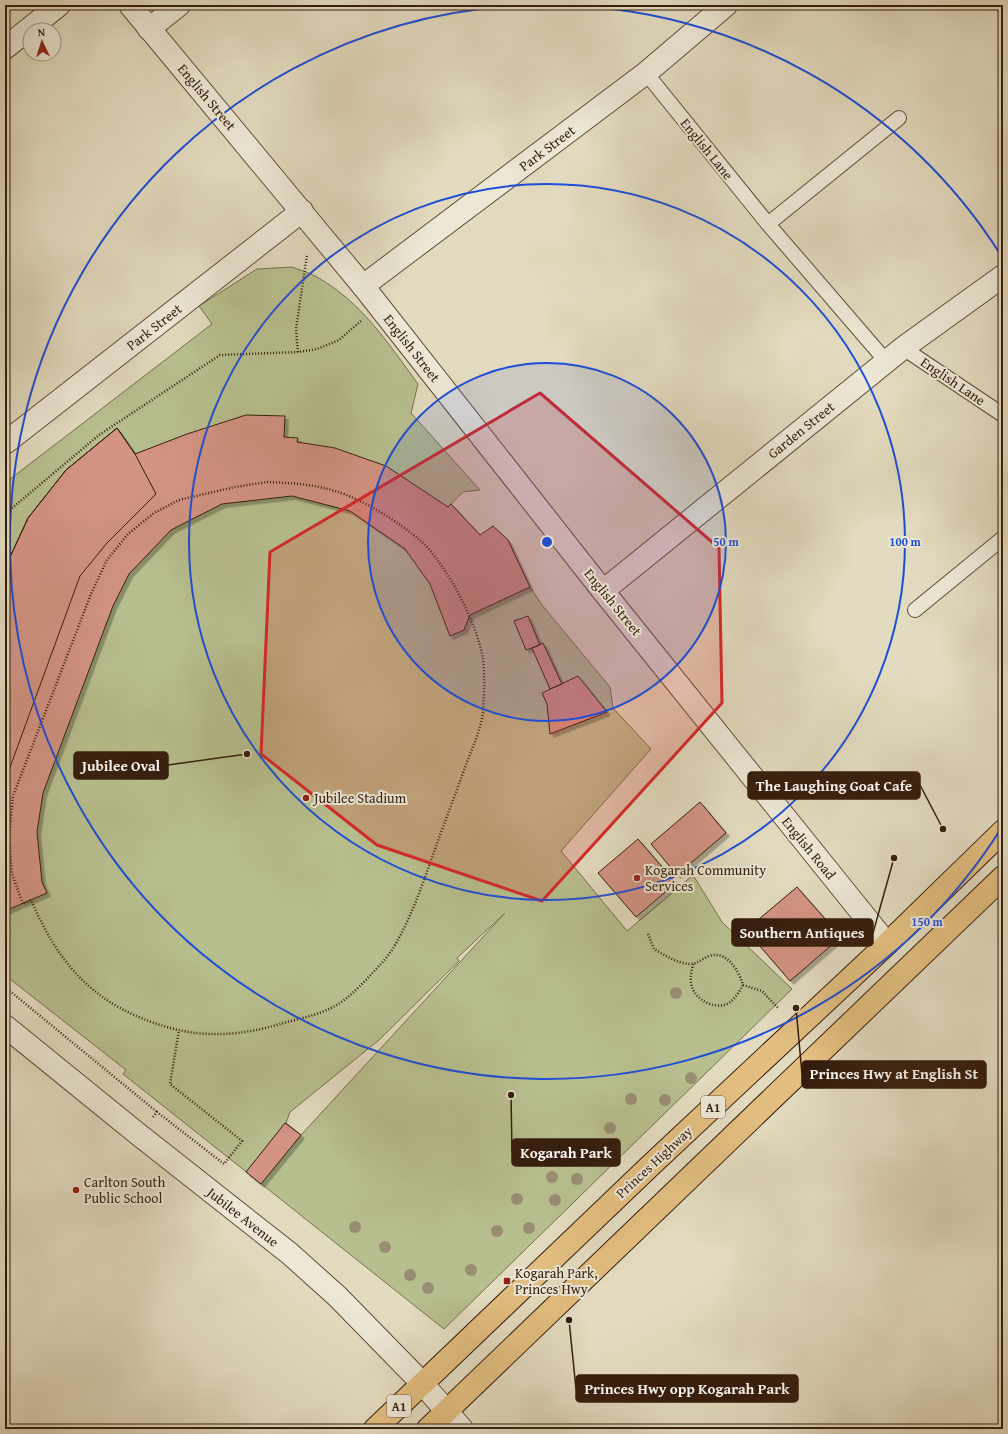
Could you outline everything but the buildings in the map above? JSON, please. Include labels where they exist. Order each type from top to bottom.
[{"type":"highway","name":"Princes Highway","points":[[375,1429],[650,1165],[887,944],[1003,831]]},
{"type":"highway","name":"A1","points":[[428,1429],[1003,877]]},
{"type":"street","points":[[5,48],[59,5]]},
{"type":"street","name":"English Street","points":[[130,5],[363,286],[603,591],[688,696]]},
{"type":"street","points":[[149,29],[179,5]]},
{"type":"street","name":"Park Street","points":[[363,286],[646,73],[726,5]]},
{"type":"street","name":"Park Street","points":[[5,443],[307,217]]},
{"type":"street","name":"Garden Street","points":[[603,591],[894,354],[1003,276]]},
{"type":"street","name":"English Road","points":[[688,696],[887,944]]},
{"type":"street","name":"Jubilee Avenue","points":[[5,1026],[138,1134],[290,1253],[337,1296],[422,1384],[462,1429]]},
{"type":"lane","name":"English Lane","points":[[646,73],[768,224],[894,354],[1003,415]]},
{"type":"lane","points":[[768,224],[899,118]]},
{"type":"lane","points":[[915,610],[1003,538]]},
{"type":"path","points":[[298,352],[296,329],[307,217]]},
{"type":"path","points":[[5,514],[99,436],[220,355],[298,352],[317,349],[339,340],[379,307]]},
{"type":"path","points":[[267,482],[301,484],[336,491],[367,504],[422,543],[453,584],[470,615],[483,658],[484,691],[482,715],[474,743],[415,902],[395,946],[382,963],[351,995],[330,1008],[266,1028],[239,1034],[212,1034],[180,1030],[148,1022],[113,1004],[88,986],[67,966],[52,944],[31,900],[23,904],[12,867],[9,837],[13,796],[91,594],[106,560],[128,534],[154,513],[179,500],[235,486],[267,482]]},
{"type":"path","points":[[648,934],[654,949],[687,964],[698,963],[709,956],[722,957],[736,968],[743,985]]},
{"type":"path","points":[[693,964],[691,982],[696,996],[708,1004],[724,1005],[735,997],[743,985]]},
{"type":"path","points":[[743,985],[762,991],[778,1008]]},
{"type":"path","points":[[5,987],[157,1112],[224,1164],[242,1141],[170,1084],[180,1030]]},
{"type":"path","points":[[138,1134],[157,1112]]},
{"type":"highlighted area","points":[[540,393],[719,548],[722,703],[542,901],[377,845],[261,754],[270,552]]},
{"type":"green space","name":"Jubilee Stadium","points":[[292,267],[315,276],[331,286],[360,310],[384,338],[418,384],[411,413],[480,490],[463,492],[451,504],[480,535],[508,540],[530,587],[542,605],[610,687],[613,708],[651,749],[561,851],[627,931],[693,875],[722,922],[792,989],[444,1329],[123,1074],[126,1070],[5,975],[5,483],[212,324],[199,306],[257,269]],"holes":[[[505,913],[301,1135],[286,1123],[290,1112],[379,1040],[459,961],[457,958]]]},
{"type":"place","name":"Jubilee Oval","points":[[247,754]]},
{"type":"place","name":"Jubilee Stadium","points":[[306,798]]},
{"type":"place","name":"The Laughing Goat Cafe","points":[[943,829]]},
{"type":"place","name":"Southern Antiques","points":[[894,858]]},
{"type":"place","name":"Kogarah Community Services","points":[[637,878]]},
{"type":"place","name":"Princes Hwy at English St","points":[[796,1008]]},
{"type":"place","name":"Kogarah Park","points":[[511,1095]]},
{"type":"place","name":"Carlton South Public School","points":[[76,1190]]},
{"type":"place","name":"Kogarah Park, Princes Hwy","points":[[507,1281]]},
{"type":"place","name":"Princes Hwy opp Kogarah Park","points":[[569,1320]]}]
